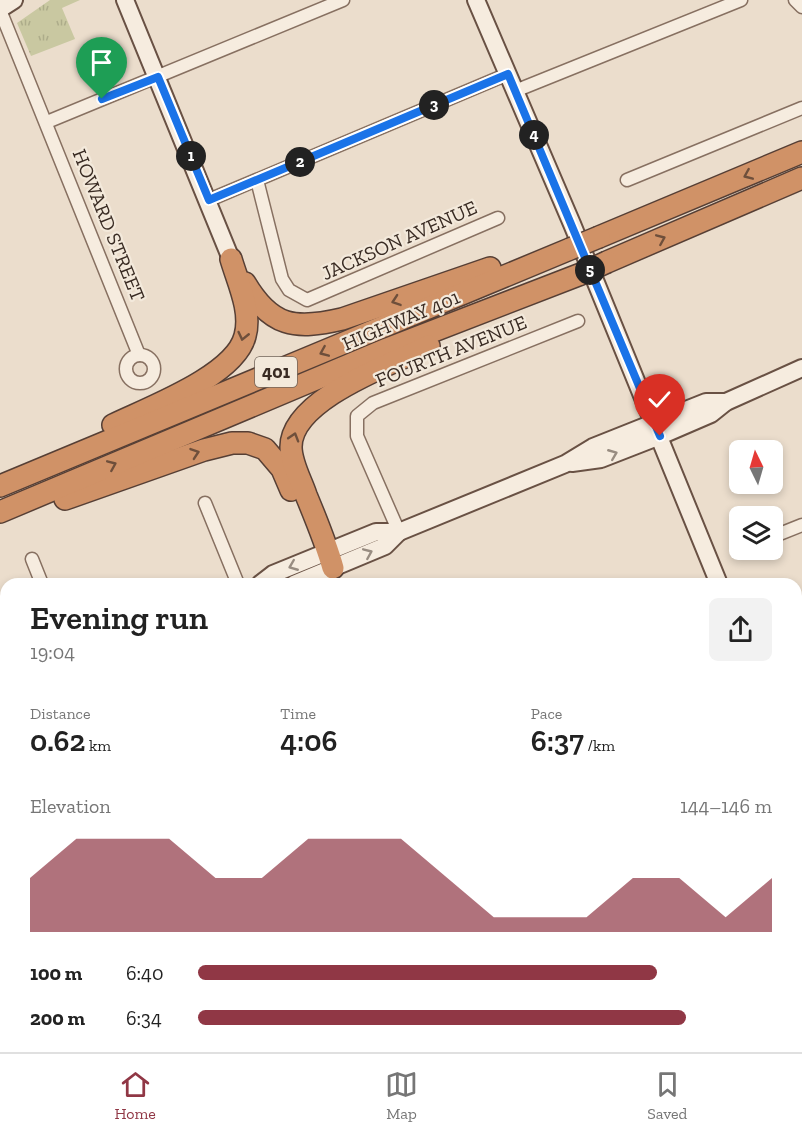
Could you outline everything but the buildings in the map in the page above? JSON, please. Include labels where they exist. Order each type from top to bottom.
[{"type":"highway","name":"HIGHWAY 401","points":[[0,486],[802,152]]},
{"type":"highway","name":"HIGHWAY 401","points":[[0,512],[387,349],[546,289],[802,178]]},
{"type":"highway","points":[[231,259],[258,305],[275,317],[297,325],[342,319],[500,264],[561,253]]},
{"type":"highway","points":[[0,486],[222,368],[239,350],[246,335],[245,305],[231,259]]},
{"type":"highway","points":[[324,562],[290,446],[298,423],[310,408],[335,392],[546,289]]},
{"type":"highway","points":[[0,517],[40,507],[204,450],[232,443],[248,443],[265,449],[282,469],[324,562]]},
{"type":"main road","points":[[0,9],[14,0]]},
{"type":"main road","points":[[125,0],[209,200],[231,259]]},
{"type":"main road","points":[[476,0],[657,429],[717,578]]},
{"type":"main road","points":[[302,578],[324,562],[376,532],[399,532],[565,464],[593,447],[657,429],[706,402],[726,402],[802,368]]},
{"type":"main road","points":[[268,578],[273,574],[324,562]]},
{"type":"street","points":[[47,122],[343,0]]},
{"type":"street","points":[[515,91],[741,0]]},
{"type":"street","points":[[795,0],[802,7]]},
{"type":"street","name":"HOWARD STREET","points":[[0,9],[139,355]]},
{"type":"street","points":[[209,200],[508,74]]},
{"type":"street","points":[[627,180],[802,108]]},
{"type":"street","name":"JACKSON AVENUE","points":[[257,180],[282,279],[289,290],[307,300],[498,218]]},
{"type":"street","name":"FOURTH AVENUE","points":[[399,532],[357,436],[357,416],[373,403],[579,321]]},
{"type":"street","points":[[205,503],[236,578]]},
{"type":"street","points":[[783,533],[802,525]]},
{"type":"street","points":[[32,559],[40,578]]},
{"type":"green space","points":[[50,0],[80,0],[62,8],[75,39],[31,56],[17,23]]},
{"type":"route","points":[[102,99],[158,77],[209,200],[508,74],[660,436]]}]
